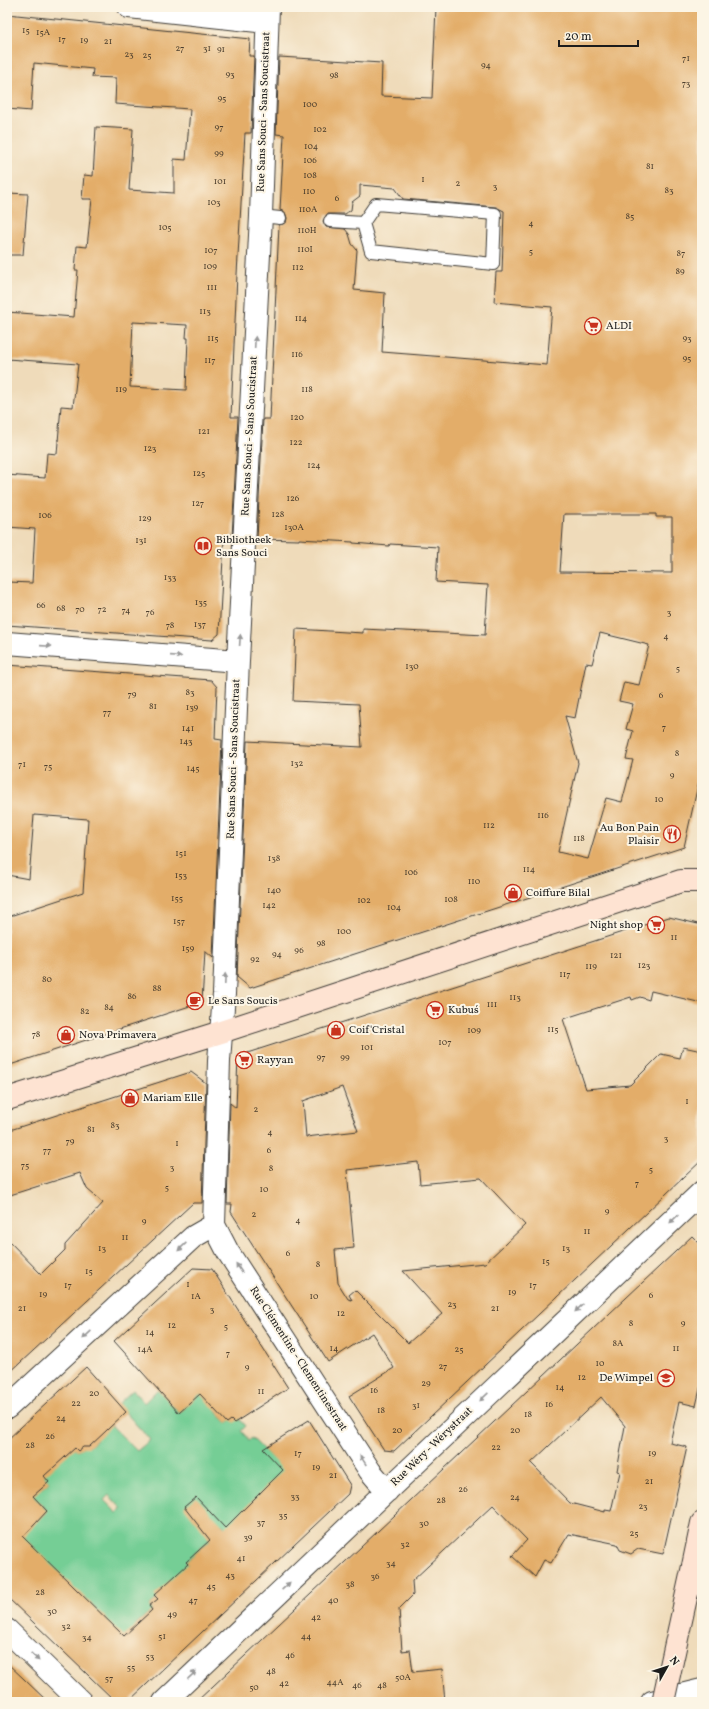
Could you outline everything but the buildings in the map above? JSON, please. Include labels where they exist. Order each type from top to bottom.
[{"type":"main road","points":[[7,1099],[220,1032],[681,881],[702,881]]},
{"type":"main road","points":[[663,1702],[702,1523]]},
{"type":"street","points":[[130,7],[268,15]]},
{"type":"street","name":"Rue Sans Souci - Sans Soucistraat","points":[[214,1225],[220,1032],[225,986],[238,661],[270,217],[268,15]]},
{"type":"street","points":[[7,643],[238,661]]},
{"type":"street","name":"Rue Wéry - Wérystraat","points":[[164,1702],[702,1192]]},
{"type":"street","points":[[7,1408],[193,1237],[214,1225]]},
{"type":"street","name":"Rue Clémentine - Clementinestraat","points":[[214,1225],[228,1252],[348,1438],[370,1471],[386,1491]]},
{"type":"street","points":[[7,1630],[81,1702]]},
{"type":"street","points":[[652,1702],[702,1690]]},
{"type":"lane","points":[[376,204],[495,214],[493,264],[370,251],[363,223],[376,204]]},
{"type":"lane","points":[[330,221],[363,223]]},
{"type":"green space","points":[[211,1383],[217,1413],[227,1423],[236,1415],[246,1426],[241,1431],[249,1440],[252,1438],[284,1470],[226,1528],[221,1524],[208,1537],[210,1540],[186,1562],[191,1568],[149,1606],[152,1610],[136,1624],[137,1627],[130,1650],[25,1557],[7,1519],[44,1514],[47,1511],[27,1490],[35,1482],[41,1489],[49,1482],[35,1466],[75,1448],[78,1451],[86,1444],[89,1447],[97,1440],[92,1435],[108,1422],[137,1451],[150,1440],[118,1404],[133,1390],[144,1403],[158,1389],[179,1413]],"holes":[[[109,1495],[122,1509],[117,1513],[104,1500]]]},
{"type":"place","name":"ALDI","points":[[593,326]]},
{"type":"place","name":"Bibliotheek Sans Souci","points":[[203,546]]},
{"type":"place","name":"Au Bon Pain Plaisir","points":[[672,834]]},
{"type":"place","name":"Coiffure Bilal","points":[[513,893]]},
{"type":"place","name":"Night shop","points":[[656,925]]},
{"type":"place","name":"Le Sans Soucis","points":[[195,1001]]},
{"type":"place","name":"Kubuś","points":[[435,1010]]},
{"type":"place","name":"Coif'Cristal","points":[[336,1030]]},
{"type":"place","name":"Nova Primavera","points":[[66,1035]]},
{"type":"place","name":"Rayyan","points":[[244,1060]]},
{"type":"place","name":"Mariam Elle","points":[[130,1098]]},
{"type":"place","name":"De Wimpel","points":[[666,1378]]}]
